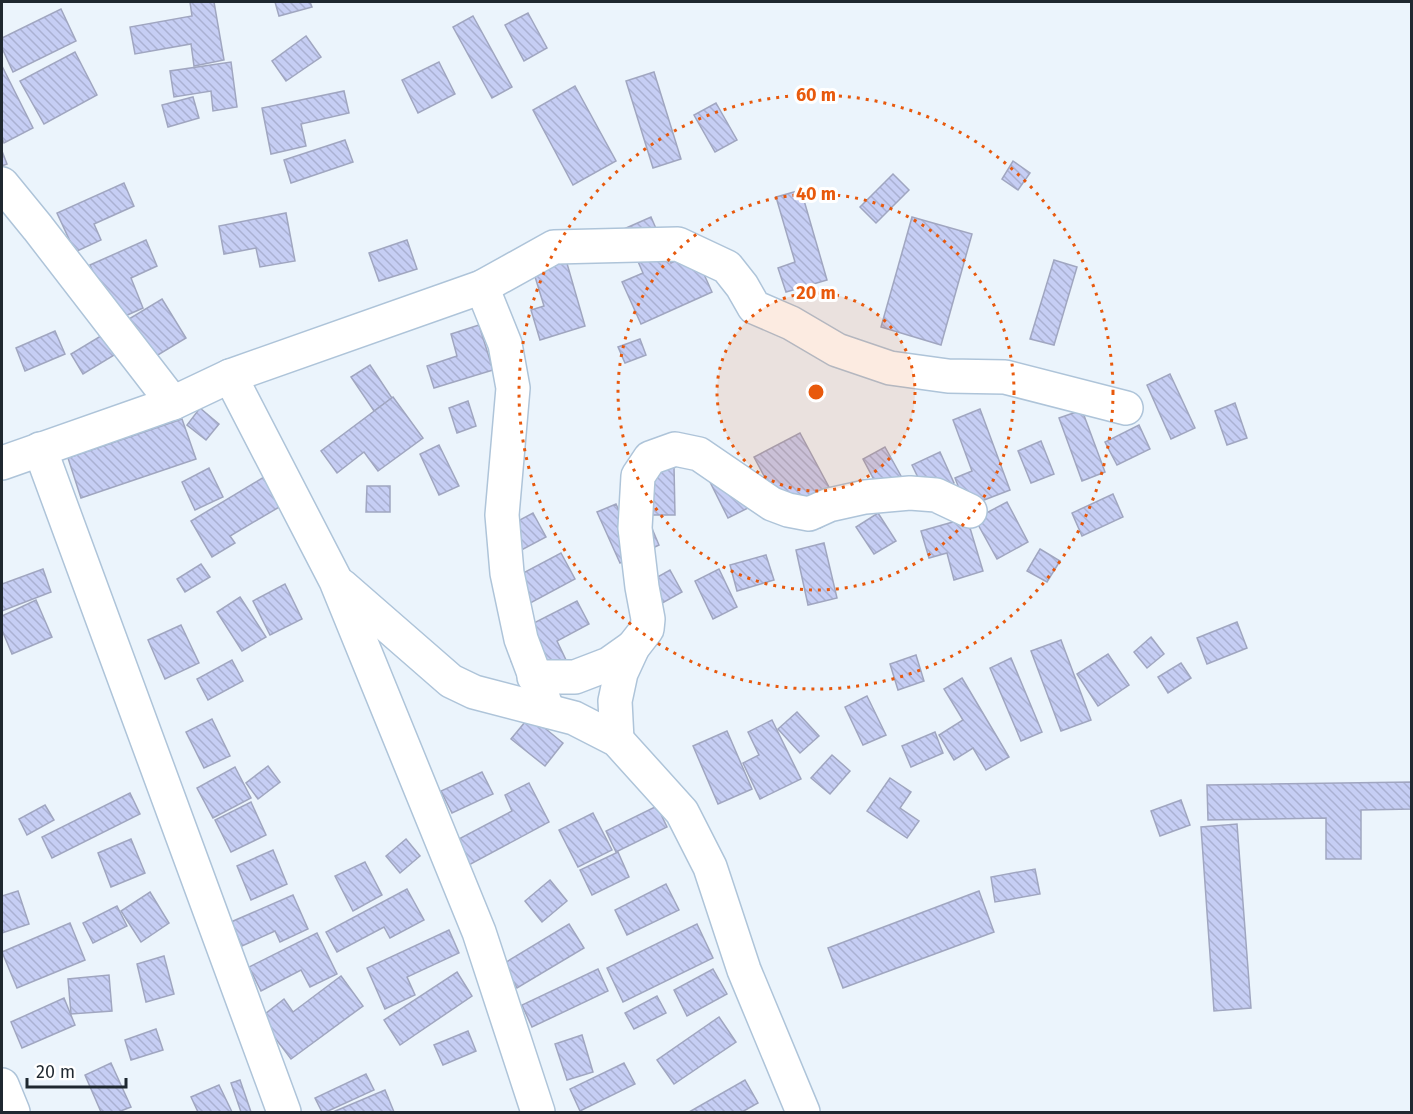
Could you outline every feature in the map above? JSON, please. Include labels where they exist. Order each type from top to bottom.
[{"type":"street","points":[[2,184],[173,403]]},
{"type":"street","points":[[2,463],[173,403],[230,376],[482,287],[554,247],[678,244],[727,267],[742,286],[754,307],[792,323],[837,350],[890,368],[948,376],[1005,378],[1126,408]]},
{"type":"street","points":[[482,287],[505,344],[513,388],[502,515],[507,573],[521,639],[548,711]]},
{"type":"street","points":[[230,376],[336,581],[479,932],[538,1113]]},
{"type":"street","points":[[40,449],[284,1113]]},
{"type":"street","points":[[534,677],[575,677],[609,664],[633,647],[648,629],[635,528],[638,476],[651,458],[675,449],[699,454],[772,504],[809,514],[829,505],[865,497],[910,493],[936,495],[970,511]]},
{"type":"street","points":[[336,581],[451,681],[474,692],[574,718],[617,740],[682,812],[710,867],[744,970],[803,1113]]},
{"type":"street","points":[[617,740],[615,701],[621,673],[633,647]]},
{"type":"street","points":[[2,1085],[13,1113]]},
{"type":"building","points":[[190,2],[214,2],[224,60],[194,66],[191,44],[135,54],[130,27],[192,16]]},
{"type":"building","points":[[275,2],[310,2],[312,7],[279,16]]},
{"type":"building","points":[[61,9],[76,41],[13,72],[2,48],[2,38]]},
{"type":"building","points":[[528,13],[547,48],[524,61],[505,25]]},
{"type":"building","points":[[473,16],[512,87],[492,98],[453,27]]},
{"type":"building","points":[[306,36],[321,57],[286,81],[272,61]]},
{"type":"building","points":[[75,52],[97,95],[44,124],[20,81]]},
{"type":"building","points":[[231,62],[237,107],[213,111],[211,91],[174,97],[170,71]]},
{"type":"building","points":[[439,62],[455,94],[418,113],[402,80]]},
{"type":"building","points":[[2,66],[33,128],[4,143],[2,138]]},
{"type":"building","points":[[654,72],[681,159],[653,168],[626,81]]},
{"type":"building","points":[[575,86],[616,161],[573,185],[533,110]]},
{"type":"building","points":[[344,91],[349,113],[301,124],[306,146],[271,154],[262,108]]},
{"type":"building","points":[[193,97],[199,118],[168,127],[162,105]]},
{"type":"building","points":[[716,103],[737,140],[715,152],[694,115]]},
{"type":"building","points":[[345,140],[353,162],[291,183],[284,160]]},
{"type":"building","points":[[2,151],[7,164],[2,166]]},
{"type":"building","points":[[1013,161],[1030,173],[1018,190],[1002,179]]},
{"type":"building","points":[[893,174],[909,190],[876,223],[860,207]]},
{"type":"building","points":[[124,183],[134,206],[94,224],[101,240],[75,252],[57,213]]},
{"type":"building","points":[[801,190],[827,280],[786,292],[778,268],[795,262],[776,197]]},
{"type":"building","points":[[286,213],[295,261],[260,267],[256,248],[224,254],[219,226]]},
{"type":"building","points":[[651,217],[671,263],[694,252],[712,292],[641,324],[622,282],[643,273],[624,229]]},
{"type":"building","points":[[912,217],[972,234],[941,345],[881,327]]},
{"type":"building","points":[[146,240],[157,266],[131,278],[143,308],[114,321],[90,265]]},
{"type":"building","points":[[407,240],[417,269],[379,281],[369,253]]},
{"type":"building","points":[[562,246],[585,326],[540,340],[531,310],[544,306],[529,257]]},
{"type":"building","points":[[1054,260],[1077,267],[1054,345],[1030,339]]},
{"type":"building","points":[[162,299],[186,338],[148,361],[137,341],[83,374],[71,354]]},
{"type":"building","points":[[479,325],[493,370],[434,388],[427,366],[457,356],[451,334]]},
{"type":"building","points":[[55,331],[65,354],[25,371],[16,348]]},
{"type":"building","points":[[640,339],[646,355],[625,363],[618,347]]},
{"type":"building","points":[[370,365],[392,398],[374,411],[351,377]]},
{"type":"building","points":[[1170,374],[1195,428],[1171,439],[1147,385]]},
{"type":"building","points":[[393,397],[423,438],[378,471],[364,452],[337,473],[321,451]]},
{"type":"building","points":[[468,401],[476,426],[457,433],[449,408]]},
{"type":"building","points":[[1235,403],[1247,438],[1227,445],[1215,411]]},
{"type":"building","points":[[200,408],[219,424],[206,440],[187,425]]},
{"type":"building","points":[[980,409],[1010,490],[966,507],[955,478],[972,471],[953,420]]},
{"type":"building","points":[[1082,410],[1105,472],[1082,481],[1059,418]]},
{"type":"building","points":[[182,419],[196,459],[81,498],[68,458]]},
{"type":"building","points":[[1139,425],[1150,449],[1117,465],[1105,442]]},
{"type":"building","points":[[800,433],[844,515],[820,528],[804,498],[782,510],[754,457]]},
{"type":"building","points":[[1041,441],[1054,474],[1031,483],[1018,451]]},
{"type":"building","points":[[439,445],[459,486],[439,495],[420,454]]},
{"type":"building","points":[[885,447],[912,496],[889,508],[863,459]]},
{"type":"building","points":[[940,452],[954,483],[927,496],[912,465]]},
{"type":"building","points":[[643,466],[674,466],[675,515],[644,515]]},
{"type":"building","points":[[209,468],[223,497],[195,510],[182,482]]},
{"type":"building","points":[[707,476],[754,505],[728,518]]},
{"type":"building","points":[[264,477],[281,506],[230,536],[235,543],[212,557],[191,521]]},
{"type":"building","points":[[367,486],[390,486],[390,512],[366,512]]},
{"type":"building","points":[[1113,494],[1123,517],[1082,536],[1072,513]]},
{"type":"building","points":[[1007,502],[1028,542],[997,559],[975,519]]},
{"type":"building","points":[[616,504],[627,529],[648,519],[659,545],[620,563],[597,512]]},
{"type":"building","points":[[533,513],[546,537],[512,555],[499,531]]},
{"type":"building","points":[[878,513],[896,541],[874,554],[856,527]]},
{"type":"building","points":[[967,518],[983,571],[954,580],[947,553],[929,558],[921,531]]},
{"type":"building","points":[[824,543],[837,598],[808,605],[796,550]]},
{"type":"building","points":[[1040,549],[1060,561],[1047,582],[1027,571]]},
{"type":"building","points":[[561,553],[575,579],[521,608],[508,581]]},
{"type":"building","points":[[766,555],[774,580],[737,591],[730,565]]},
{"type":"building","points":[[201,564],[210,577],[185,592],[177,579]]},
{"type":"building","points":[[43,569],[51,592],[2,611],[2,584]]},
{"type":"building","points":[[719,569],[737,607],[713,619],[695,581]]},
{"type":"building","points":[[670,570],[682,592],[657,606],[645,584]]},
{"type":"building","points":[[285,584],[302,619],[270,635],[253,601]]},
{"type":"building","points":[[240,597],[266,637],[242,651],[217,612]]},
{"type":"building","points":[[36,600],[52,637],[12,654],[2,630],[2,616]]},
{"type":"building","points":[[577,601],[589,624],[557,641],[566,660],[522,682],[511,661],[535,649],[524,628]]},
{"type":"building","points":[[1237,622],[1247,648],[1207,664],[1197,638]]},
{"type":"building","points":[[181,625],[199,663],[165,679],[148,640]]},
{"type":"building","points":[[1151,637],[1164,654],[1147,668],[1134,652]]},
{"type":"building","points":[[1061,640],[1091,720],[1061,731],[1031,651]]},
{"type":"building","points":[[1108,654],[1129,685],[1098,706],[1077,674]]},
{"type":"building","points":[[916,655],[924,681],[898,690],[890,664]]},
{"type":"building","points":[[1011,658],[1042,732],[1021,741],[990,668]]},
{"type":"building","points":[[232,660],[243,681],[208,700],[197,679]]},
{"type":"building","points":[[1181,663],[1191,678],[1168,693],[1158,677]]},
{"type":"building","points":[[962,678],[1009,757],[986,770],[973,748],[954,760],[939,735],[963,720],[944,689]]},
{"type":"building","points":[[867,696],[886,735],[863,745],[845,707]]},
{"type":"building","points":[[797,712],[819,736],[800,753],[778,729]]},
{"type":"building","points":[[530,716],[563,743],[545,766],[511,739]]},
{"type":"building","points":[[212,719],[230,756],[204,768],[186,732]]},
{"type":"building","points":[[772,720],[801,779],[760,799],[743,763],[759,755],[748,732]]},
{"type":"building","points":[[727,731],[752,789],[718,804],[693,746]]},
{"type":"building","points":[[935,732],[943,753],[911,767],[902,746]]},
{"type":"building","points":[[832,755],[850,771],[830,794],[811,778]]},
{"type":"building","points":[[268,766],[280,782],[258,799],[246,783]]},
{"type":"building","points":[[235,767],[251,798],[213,818],[197,788]]},
{"type":"building","points":[[482,772],[493,794],[452,813],[441,791]]},
{"type":"building","points":[[890,778],[911,792],[900,808],[919,821],[907,838],[867,811]]},
{"type":"building","points":[[1412,782],[1412,809],[1361,810],[1361,859],[1326,859],[1326,818],[1208,820],[1207,785]]},
{"type":"building","points":[[529,783],[549,822],[467,866],[455,841],[512,811],[505,795]]},
{"type":"building","points":[[130,793],[140,814],[52,858],[42,837]]},
{"type":"building","points":[[1181,800],[1190,825],[1160,836],[1151,811]]},
{"type":"building","points":[[251,802],[266,835],[231,852],[215,820]]},
{"type":"building","points":[[45,805],[54,820],[27,835],[19,819]]},
{"type":"building","points":[[657,806],[667,827],[616,852],[606,831]]},
{"type":"building","points":[[593,813],[612,850],[578,867],[559,830]]},
{"type":"building","points":[[1237,824],[1251,1008],[1214,1011],[1201,827]]},
{"type":"building","points":[[131,839],[145,873],[111,887],[98,853]]},
{"type":"building","points":[[406,839],[420,856],[400,873],[386,856]]},
{"type":"building","points":[[273,850],[287,884],[251,900],[237,866]]},
{"type":"building","points":[[618,852],[629,877],[592,895],[580,870]]},
{"type":"building","points":[[365,862],[382,895],[353,911],[335,876]]},
{"type":"building","points":[[1035,869],[1040,894],[995,902],[991,877]]},
{"type":"building","points":[[550,880],[567,901],[542,922],[525,901]]},
{"type":"building","points":[[666,884],[679,910],[627,935],[615,910]]},
{"type":"building","points":[[407,889],[424,920],[390,938],[384,927],[337,952],[326,932]]},
{"type":"building","points":[[18,891],[29,924],[2,933],[2,896]]},
{"type":"building","points":[[979,891],[994,932],[843,988],[828,948]]},
{"type":"building","points":[[150,892],[169,923],[141,942],[121,911]]},
{"type":"building","points":[[293,895],[308,929],[280,942],[275,931],[242,946],[231,922]]},
{"type":"building","points":[[117,906],[127,926],[93,943],[83,923]]},
{"type":"building","points":[[70,923],[85,960],[17,988],[2,952]]},
{"type":"building","points":[[569,924],[584,948],[517,988],[503,964]]},
{"type":"building","points":[[697,924],[713,958],[623,1002],[607,968]]},
{"type":"building","points":[[449,930],[459,953],[407,977],[415,995],[385,1009],[367,968]]},
{"type":"building","points":[[317,933],[337,974],[310,987],[301,970],[261,991],[249,967]]},
{"type":"building","points":[[164,956],[174,994],[146,1002],[137,964]]},
{"type":"building","points":[[598,969],[608,991],[532,1027],[522,1005]]},
{"type":"building","points":[[713,969],[727,994],[687,1016],[674,990]]},
{"type":"building","points":[[457,972],[472,996],[400,1045],[384,1020]]},
{"type":"building","points":[[109,975],[112,1011],[71,1014],[68,979]]},
{"type":"building","points":[[341,976],[363,1006],[291,1059],[260,1018],[284,999],[293,1012]]},
{"type":"building","points":[[657,996],[666,1013],[634,1029],[625,1013]]},
{"type":"building","points":[[64,998],[75,1025],[22,1048],[11,1022]]},
{"type":"building","points":[[719,1017],[736,1042],[674,1084],[657,1060]]},
{"type":"building","points":[[156,1029],[163,1050],[131,1060],[125,1040]]},
{"type":"building","points":[[468,1031],[476,1051],[443,1065],[434,1045]]},
{"type":"building","points":[[582,1035],[593,1072],[567,1080],[555,1044]]},
{"type":"building","points":[[111,1063],[131,1107],[118,1112],[101,1112],[85,1075]]},
{"type":"building","points":[[624,1063],[635,1084],[580,1111],[570,1089]]},
{"type":"building","points":[[366,1074],[374,1090],[322,1112],[315,1098]]},
{"type":"building","points":[[240,1080],[251,1112],[241,1112],[231,1083]]},
{"type":"building","points":[[745,1080],[758,1103],[742,1112],[689,1112]]},
{"type":"building","points":[[219,1085],[232,1112],[198,1112],[191,1097]]},
{"type":"building","points":[[385,1090],[394,1112],[333,1112]]}]
